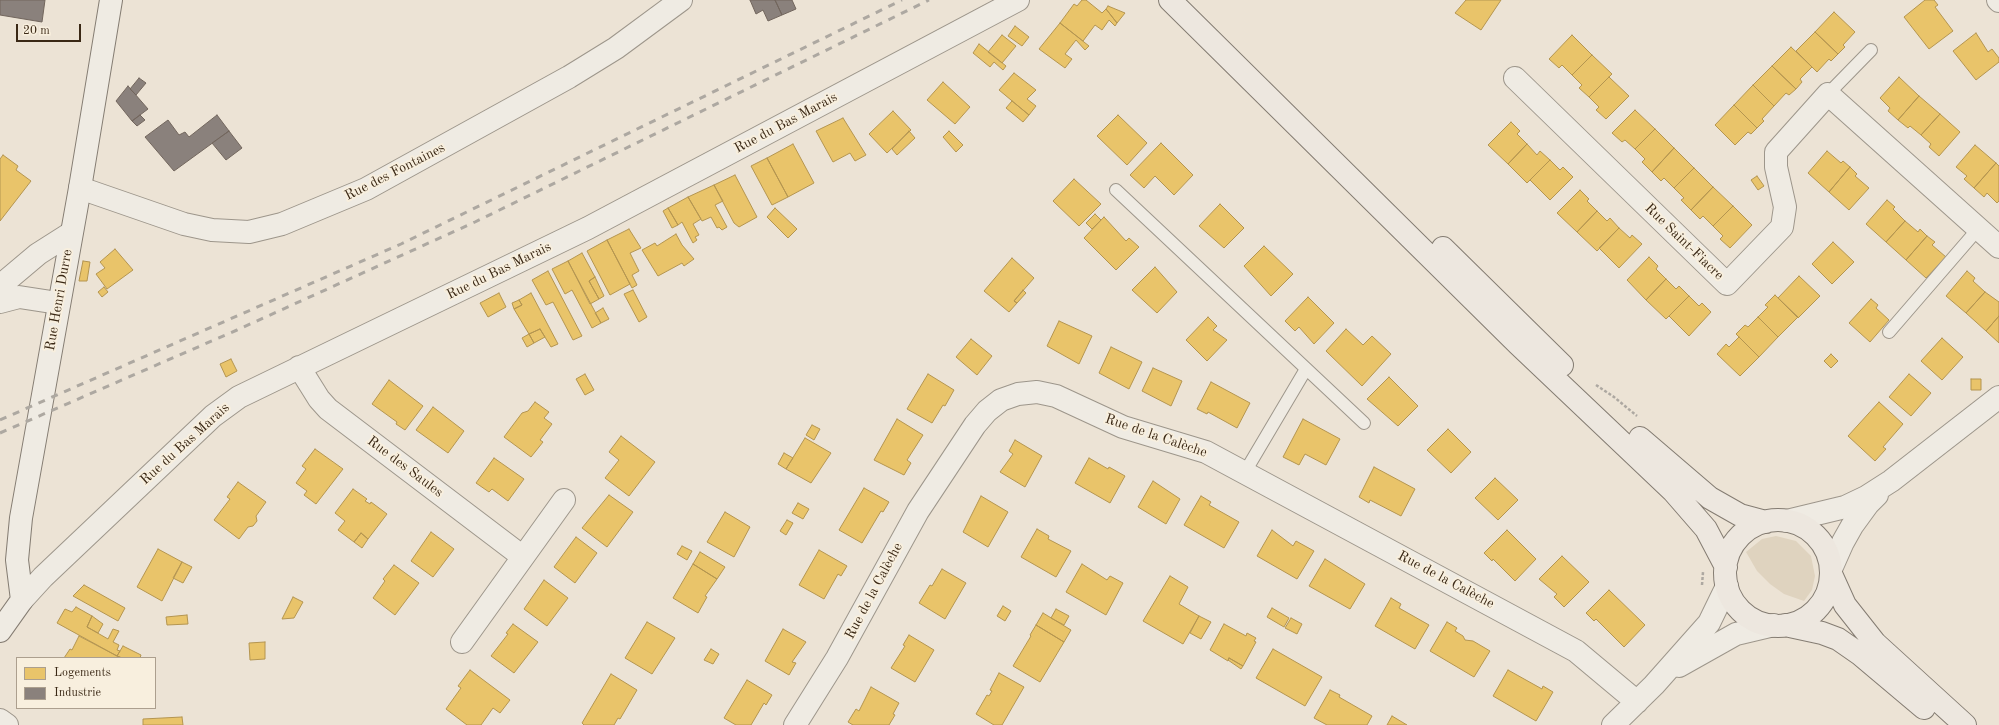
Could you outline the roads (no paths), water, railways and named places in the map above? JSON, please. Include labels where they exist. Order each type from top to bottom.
[{"type":"main road","points":[[1170,0],[1512,338],[1673,491],[1706,529],[1727,577],[1734,601],[1744,613],[1758,622],[1822,633],[1838,639],[1861,655],[1945,725]]},
{"type":"main road","points":[[1191,0],[1529,333],[1645,442],[1710,498],[1740,515],[1802,526],[1815,536],[1825,549],[1831,572],[1845,605],[1875,643],[1965,725]]},
{"type":"main road","points":[[1727,577],[1730,552],[1738,538],[1751,528],[1776,521]]},
{"type":"main road","points":[[1780,625],[1805,618],[1817,608],[1828,590],[1831,572]]},
{"type":"street","name":"Rue Henri Durre","points":[[22,600],[18,573],[19,536],[58,303],[80,188],[111,0]]},
{"type":"street","name":"Rue des Fontaines","points":[[80,188],[184,224],[212,230],[249,232],[282,224],[366,189],[569,77],[611,51],[681,0]]},
{"type":"street","name":"Rue du Bas Marais","points":[[0,631],[22,600],[43,577],[220,409],[239,397],[588,228],[1018,0]]},
{"type":"street","name":"Rue Saint-Fiacre","points":[[1515,78],[1727,284],[1782,227],[1785,207],[1776,167],[1776,152],[1828,94]]},
{"type":"street","points":[[1828,94],[1999,247]]},
{"type":"street","points":[[0,286],[38,254],[71,233]]},
{"type":"street","points":[[0,302],[19,297],[58,303]]},
{"type":"street","name":"Rue des Saules","points":[[299,367],[319,399],[328,409],[523,557]]},
{"type":"street","name":"Rue de la Calèche","points":[[795,725],[837,658],[924,501],[980,418],[1001,400],[1027,392],[1046,393],[1123,427],[1196,447],[1576,651],[1637,702]]},
{"type":"street","points":[[1776,521],[1844,507],[1866,497],[1891,481],[1999,397]]},
{"type":"street","points":[[1831,572],[1843,542],[1862,511],[1891,481]]},
{"type":"street","points":[[462,642],[564,500]]},
{"type":"street","points":[[1613,725],[1654,685],[1709,623],[1727,577]]},
{"type":"street","points":[[1654,685],[1676,668],[1736,634],[1780,625]]},
{"type":"street","points":[[0,720],[7,725]]},
{"type":"lane","points":[[1828,94],[1871,50]]},
{"type":"lane","points":[[1116,190],[1364,423]]},
{"type":"lane","points":[[1889,332],[1978,229]]},
{"type":"lane","points":[[1245,472],[1306,369]]},
{"type":"railway","points":[[0,420],[401,244],[902,0]]},
{"type":"railway","points":[[0,433],[237,330],[475,222],[929,0]]}]
